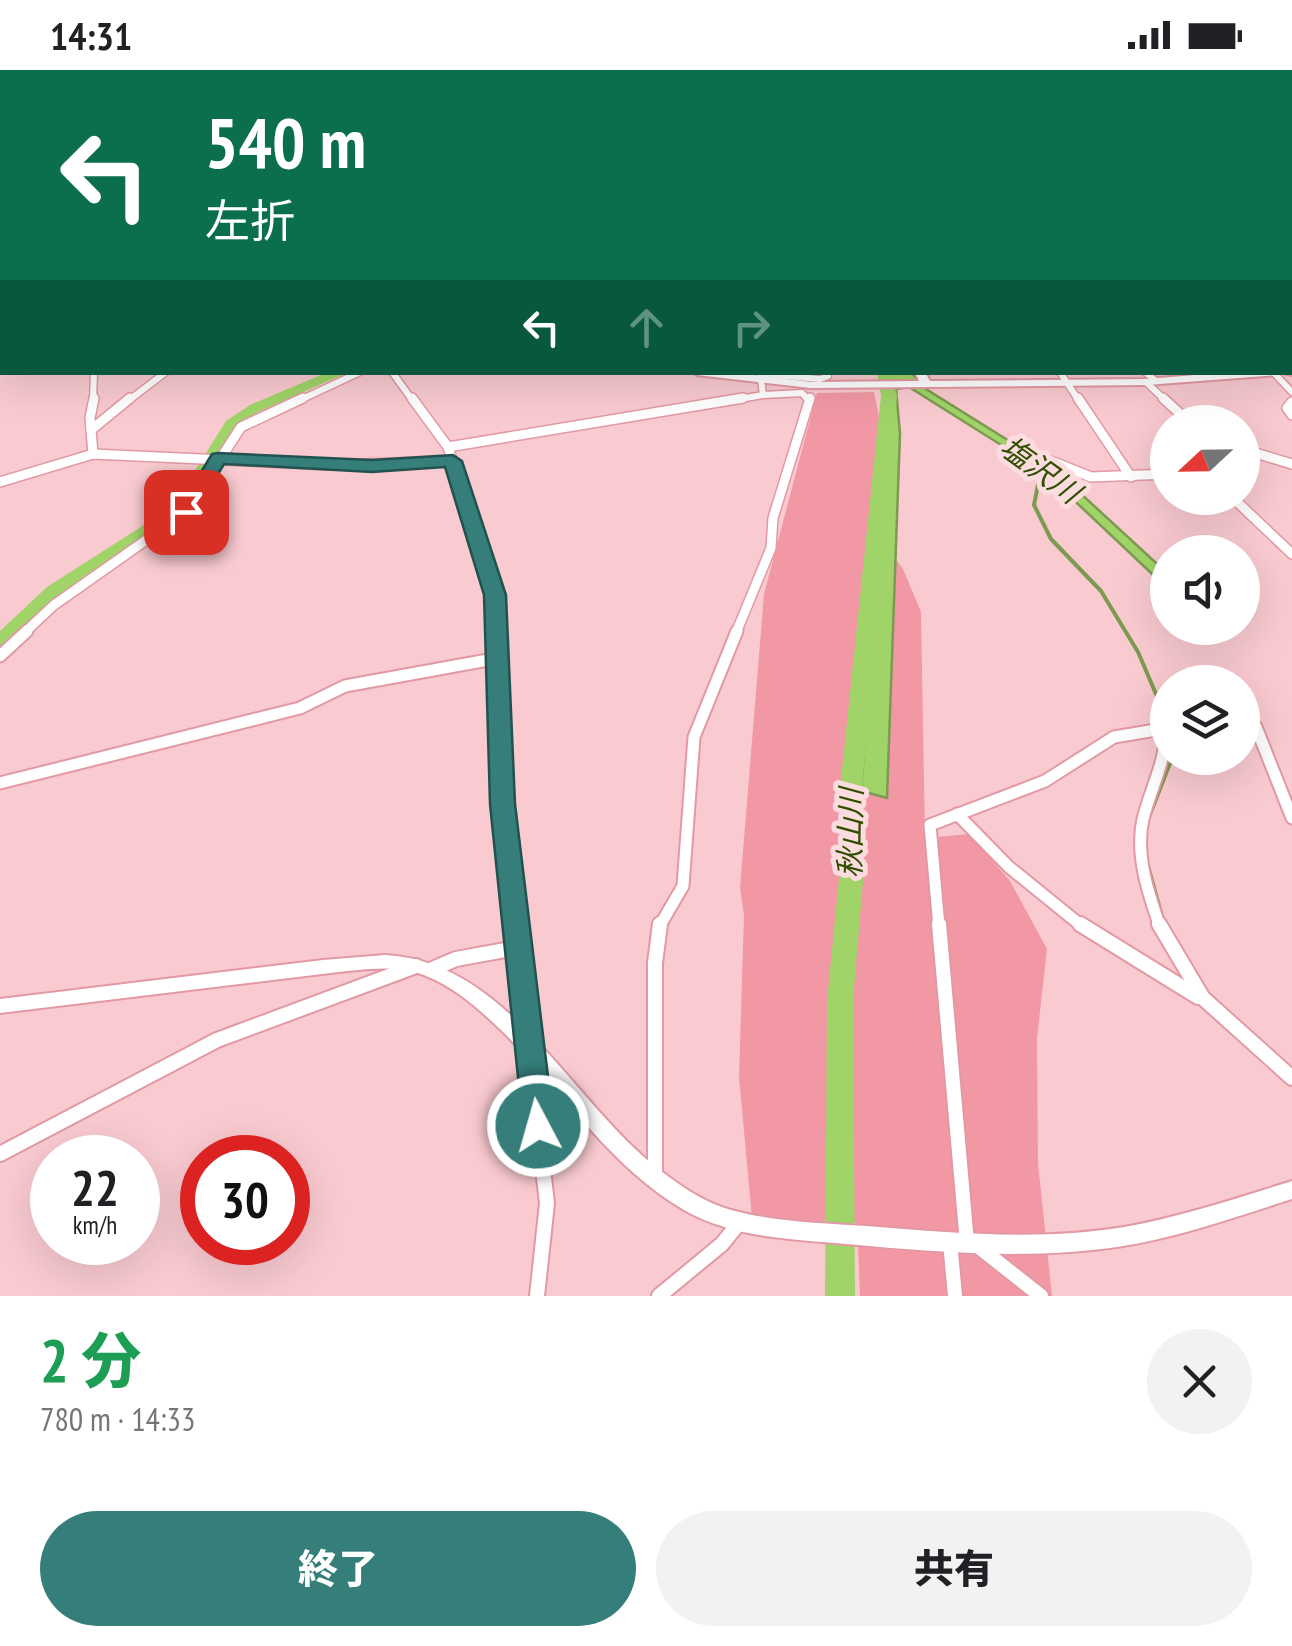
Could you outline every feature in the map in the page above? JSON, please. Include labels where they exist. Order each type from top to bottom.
[{"type":"street","points":[[93,454],[95,375]]},
{"type":"street","points":[[91,430],[115,418],[138,389],[161,375]]},
{"type":"street","points":[[0,656],[54,606],[186,512],[228,442],[252,419],[353,375]]},
{"type":"street","points":[[394,375],[448,447],[495,595],[500,772],[516,948],[547,1203],[537,1296]]},
{"type":"street","points":[[718,375],[761,381],[867,384],[1210,375]]},
{"type":"street","points":[[448,447],[761,381],[820,379],[827,375]]},
{"type":"street","points":[[1063,378],[1131,476]]},
{"type":"street","points":[[1149,379],[1173,405]]},
{"type":"street","points":[[656,1181],[659,926],[683,886],[694,737],[772,548],[772,518],[810,398],[761,381]]},
{"type":"street","points":[[1292,402],[1288,408],[1292,415]]},
{"type":"street","points":[[0,482],[93,454],[372,466],[453,461]]},
{"type":"street","points":[[1260,454],[1292,464]]},
{"type":"street","points":[[1051,461],[1066,474],[1150,475]]},
{"type":"street","points":[[1251,515],[1292,554]]},
{"type":"street","points":[[0,783],[190,732],[300,708],[345,686],[499,658]]},
{"type":"street","points":[[954,1296],[963,1242],[930,825],[1045,781],[1114,737],[1150,731]]},
{"type":"street","points":[[1260,736],[1292,818]]},
{"type":"street","points":[[1160,775],[1142,819],[1140,858],[1164,940],[1199,998],[1244,1041],[1292,1078]]},
{"type":"street","points":[[957,814],[992,854],[1050,902],[1163,980],[1199,998]]},
{"type":"street","points":[[0,1154],[217,1040],[423,968],[516,948]]},
{"type":"street","points":[[0,1006],[323,967],[423,968],[471,993],[530,1049],[615,1145],[656,1181],[693,1204],[738,1223],[859,1235],[1040,1244],[1133,1234],[1292,1190]]},
{"type":"street","points":[[659,1296],[722,1244],[738,1223]]},
{"type":"street","points":[[963,1242],[1041,1296]]},
{"type":"shaded area","points":[[879,375],[914,375],[926,389],[1054,469],[1150,557],[1150,572],[1044,472],[909,387],[896,389],[900,433],[887,798],[861,791],[884,481],[885,400]]},
{"type":"shaded area","points":[[874,392],[882,431],[871,526],[903,569],[921,612],[925,838],[969,834],[1010,881],[1047,949],[1037,1038],[1038,1164],[1052,1296],[860,1296],[857,1223],[752,1218],[739,1077],[744,915],[740,888],[764,594],[817,393]]},
{"type":"waterway","points":[[0,641],[54,591],[164,520],[186,499],[232,424],[255,408],[335,375]]},
{"type":"waterway","name":"秋山川","points":[[840,1296],[840,1001],[852,869],[850,799],[889,396],[885,375]]},
{"type":"waterway","name":"塩沢川","points":[[1038,485],[1034,505],[1051,539],[1101,591],[1150,680]]},
{"type":"waterway","points":[[1149,817],[1165,775]]},
{"type":"waterway","points":[[1148,866],[1163,920]]},
{"type":"route","points":[[186,512],[201,495],[218,458],[332,466],[453,461],[495,595],[502,804],[538,1126]]}]
